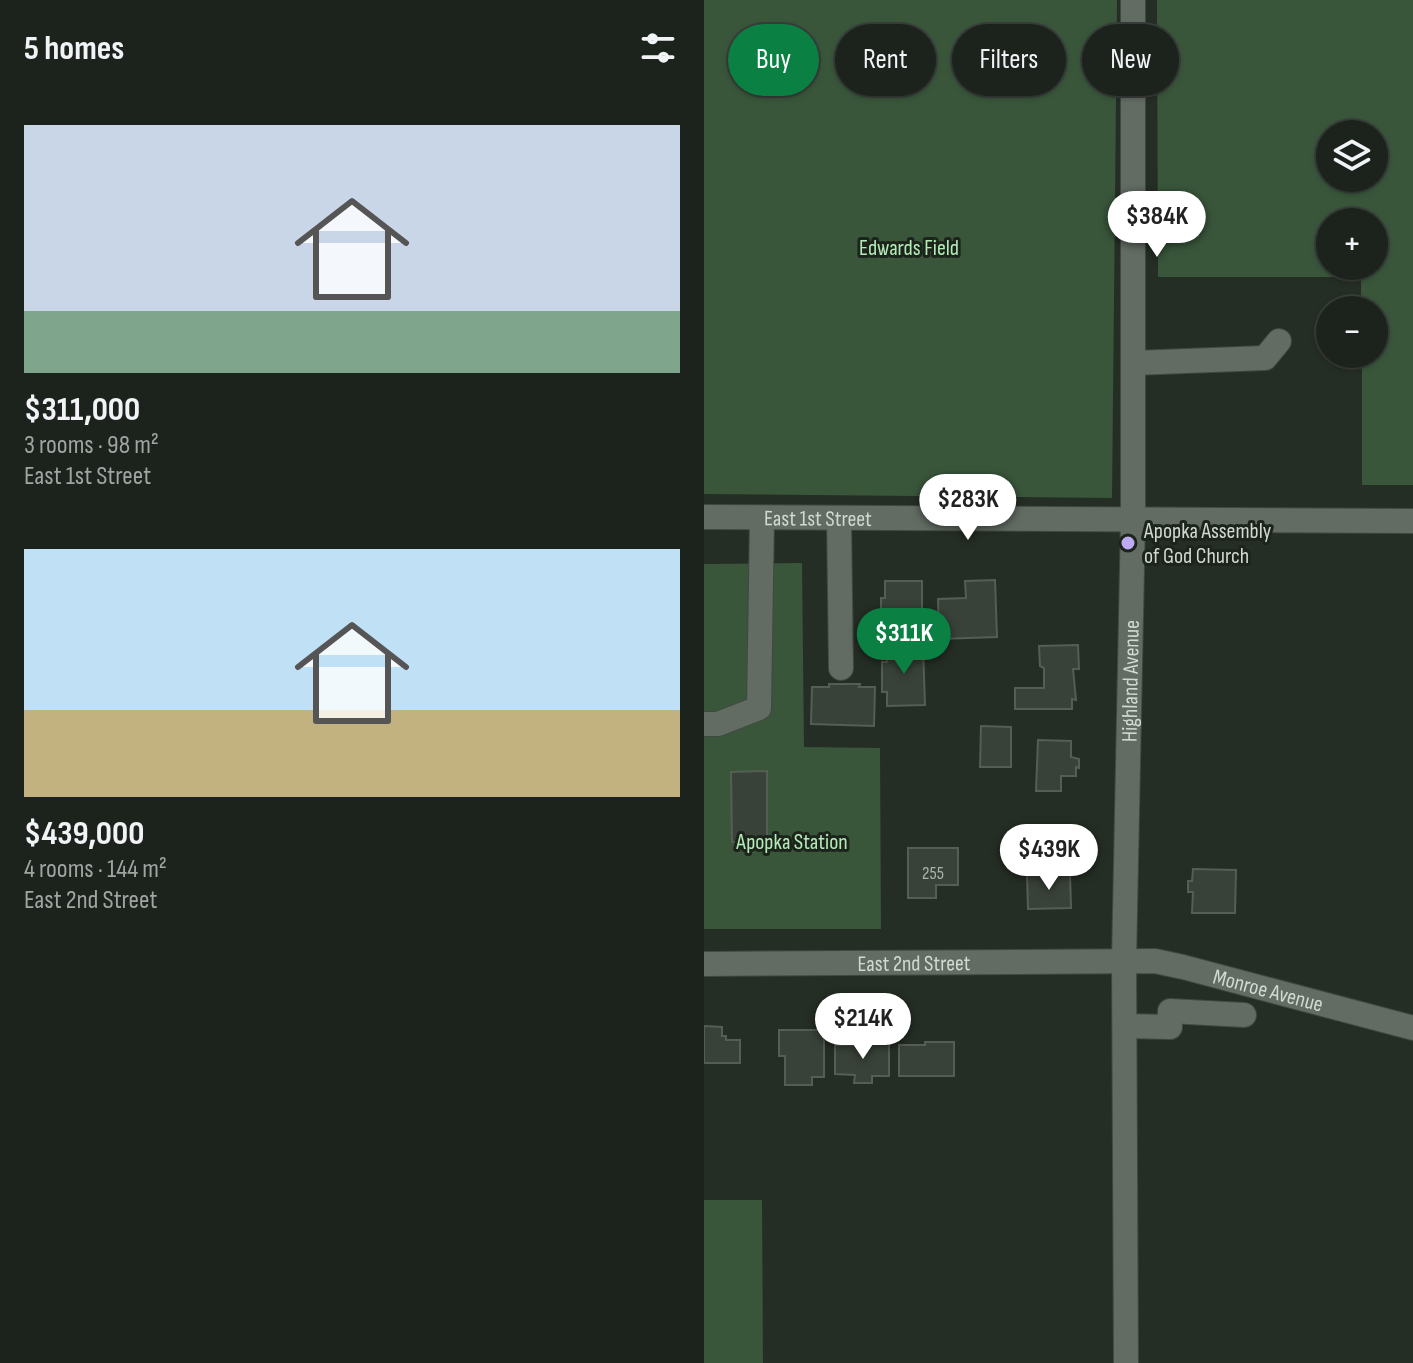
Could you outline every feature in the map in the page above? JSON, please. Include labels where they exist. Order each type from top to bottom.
[{"type":"street","name":"Highland Avenue","points":[[1126,1363],[1124,961],[1133,518],[1133,0]]},
{"type":"street","points":[[1133,363],[1265,358],[1279,341]]},
{"type":"street","name":"East 1st Street","points":[[704,517],[1413,521]]},
{"type":"street","points":[[704,724],[718,724],[759,708],[762,518]]},
{"type":"street","points":[[839,518],[841,668]]},
{"type":"street","name":"East 2nd Street","points":[[704,964],[1124,961]]},
{"type":"street","name":"Monroe Avenue","points":[[1124,961],[1155,961],[1183,967],[1413,1028]]},
{"type":"street","points":[[1125,1026],[1170,1027],[1170,1011],[1244,1015]]},
{"type":"green space","name":"Edwards Field","points":[[704,0],[1117,0],[1117,24],[1082,24],[1082,96],[1116,96],[1112,498],[704,494]]},
{"type":"green space","points":[[1157,0],[1413,0],[1413,485],[1362,485],[1362,368],[1388,368],[1388,296],[1361,296],[1361,280],[1388,280],[1388,208],[1316,208],[1316,277],[1158,277],[1157,96],[1179,96],[1179,24],[1157,24]]},
{"type":"green space","name":"Apopka Station","points":[[802,563],[804,747],[880,748],[881,929],[704,929],[704,564]]},
{"type":"green space","points":[[704,1200],[762,1200],[763,1363],[704,1363]]},
{"type":"building","points":[[995,580],[997,637],[939,639],[938,599],[966,598],[965,581]]},
{"type":"building","points":[[885,581],[922,581],[922,642],[888,642],[888,629],[881,625],[881,598],[885,598]]},
{"type":"building","points":[[1078,645],[1079,669],[1073,669],[1076,700],[1072,699],[1072,709],[1015,709],[1015,688],[1044,688],[1039,646]]},
{"type":"building","points":[[923,646],[925,705],[887,706],[887,692],[882,692],[882,662],[887,662],[886,647]]},
{"type":"building","points":[[829,684],[875,687],[874,726],[811,724],[812,687],[829,687]]},
{"type":"building","points":[[981,726],[1011,727],[1011,767],[980,767]]},
{"type":"building","points":[[1038,740],[1071,741],[1071,757],[1079,759],[1079,768],[1076,767],[1076,776],[1061,776],[1061,791],[1036,791]]},
{"type":"building","points":[[767,771],[767,842],[732,842],[731,772]]},
{"type":"building","points":[[908,848],[958,848],[958,885],[936,885],[936,898],[908,898]]},
{"type":"building","points":[[1193,869],[1236,870],[1235,913],[1192,913],[1193,892],[1188,892],[1188,881],[1192,881]]},
{"type":"building","points":[[1070,874],[1071,908],[1028,909],[1027,875]]},
{"type":"building","points":[[704,1026],[722,1027],[722,1036],[726,1036],[726,1040],[740,1040],[740,1063],[704,1063]]},
{"type":"building","points":[[779,1030],[824,1030],[824,1077],[812,1077],[812,1085],[785,1085],[785,1056],[779,1056]]},
{"type":"building","points":[[925,1042],[954,1042],[954,1076],[899,1076],[899,1045],[925,1045]]},
{"type":"building","points":[[889,1043],[889,1076],[872,1076],[872,1083],[854,1083],[855,1075],[835,1074],[835,1045]]},
{"type":"place","name":"Apopka Assembly of God Church","points":[[1128,543]]}]
